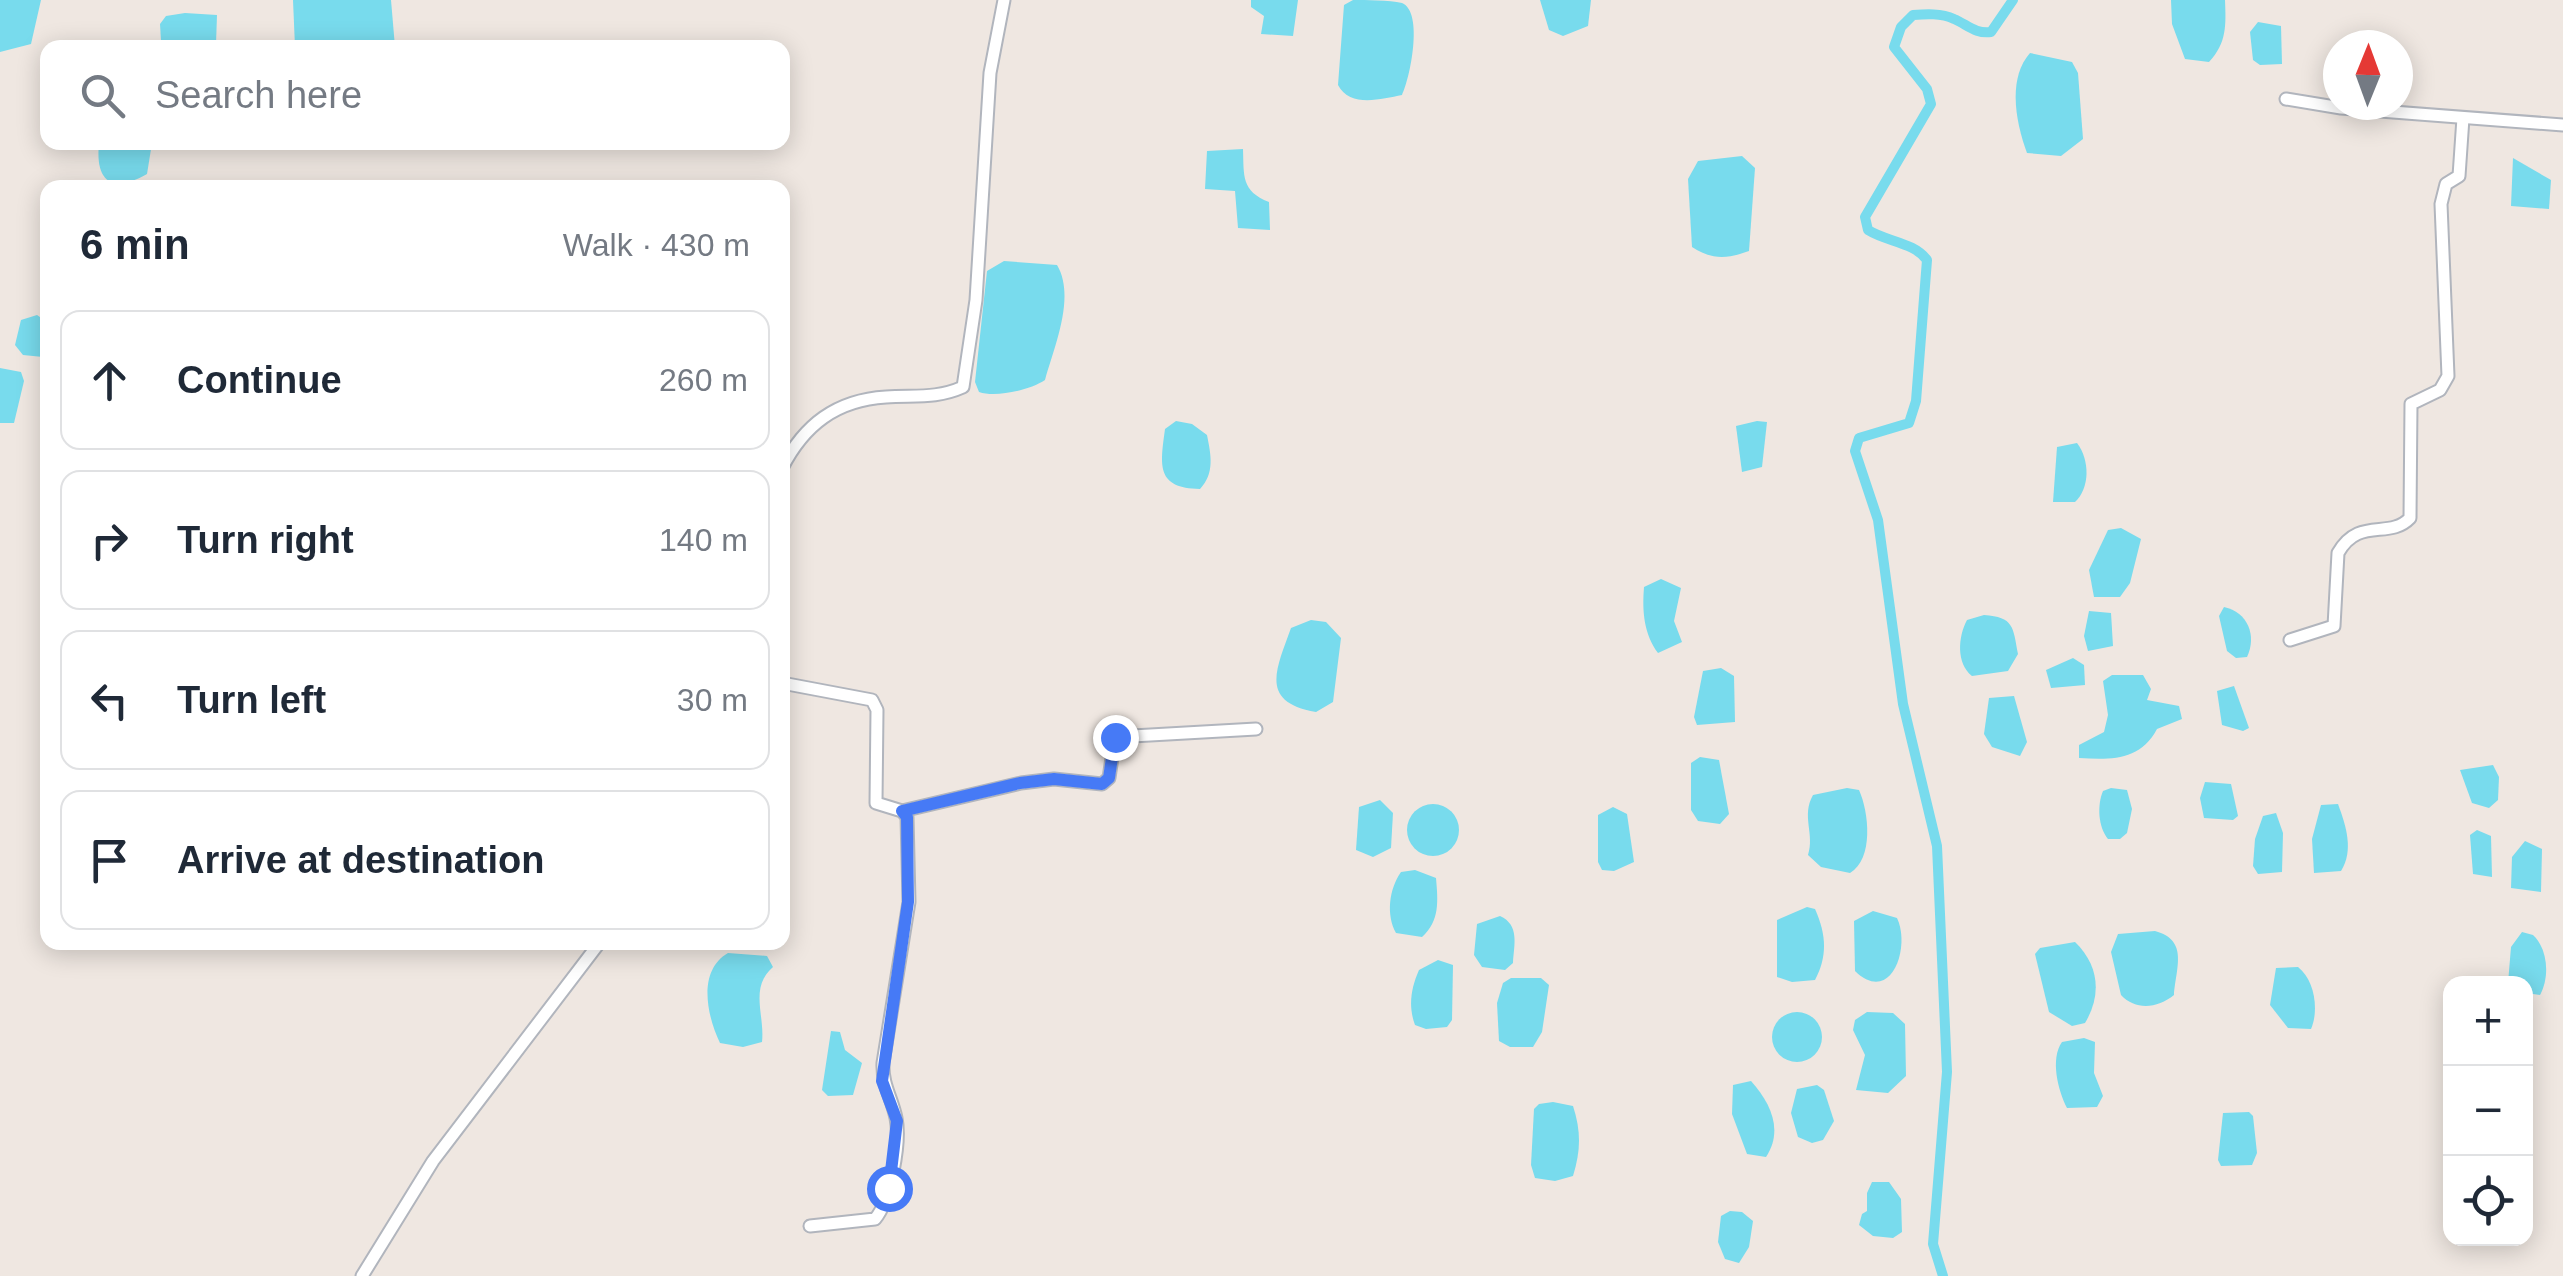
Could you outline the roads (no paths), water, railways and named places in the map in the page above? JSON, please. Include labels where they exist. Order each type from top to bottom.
[{"type":"street","points":[[790,452],[799,434],[834,411],[865,400],[943,396],[963,387],[976,300],[990,73],[1004,0]]},
{"type":"street","points":[[2286,99],[2563,125]]},
{"type":"street","points":[[2290,640],[2334,626],[2338,552],[2354,532],[2404,524],[2410,518],[2411,404],[2440,390],[2448,376],[2441,204],[2446,184],[2460,176],[2463,118]]},
{"type":"street","points":[[790,685],[872,700],[877,710],[876,803],[902,811],[1020,783],[1054,779],[1102,784],[1109,778],[1115,737],[1256,730]]},
{"type":"street","points":[[810,1226],[875,1220],[886,1207],[897,1121],[882,1081],[883,1064],[908,902],[907,817],[902,811]]},
{"type":"street","points":[[362,1276],[433,1161],[594,950]]},
{"type":"water","points":[[0,0],[41,0],[31,44],[0,52]]},
{"type":"water","points":[[293,0],[391,0],[394,40],[295,40]]},
{"type":"water","points":[[1251,0],[1298,0],[1293,36],[1261,34],[1264,16],[1251,7]]},
{"type":"water","points":[[1353,0],[1397,2],[1409,9],[1413,46],[1402,95],[1358,99],[1338,85],[1344,5]]},
{"type":"water","points":[[1540,0],[1591,0],[1588,26],[1563,36],[1549,30]]},
{"type":"water","points":[[2171,0],[2225,0],[2222,41],[2209,62],[2185,59],[2172,24]]},
{"type":"water","points":[[217,15],[216,40],[161,40],[160,24],[166,16]]},
{"type":"water","points":[[2258,22],[2281,26],[2282,64],[2260,65],[2253,60],[2250,32]]},
{"type":"water","points":[[2030,53],[2072,62],[2078,73],[2083,139],[2061,156],[2027,153],[2023,141],[2016,88]]},
{"type":"water","points":[[1243,149],[1249,188],[1269,202],[1270,230],[1238,228],[1235,191],[1205,189],[1207,151]]},
{"type":"water","points":[[98,150],[151,150],[147,174],[135,180],[107,180]]},
{"type":"water","points":[[1742,156],[1755,168],[1749,251],[1727,257],[1706,254],[1692,247],[1688,179],[1698,161]]},
{"type":"water","points":[[2513,158],[2551,180],[2549,209],[2511,206]]},
{"type":"water","points":[[1004,261],[1057,265],[1064,307],[1045,380],[1013,392],[986,394],[979,392],[975,382],[987,271]]},
{"type":"water","points":[[40,317],[40,357],[23,355],[15,345],[21,320]]},
{"type":"water","points":[[0,368],[21,372],[24,381],[14,423],[0,423]]},
{"type":"water","points":[[1176,421],[1192,424],[1207,435],[1210,470],[1200,489],[1175,484],[1164,472],[1165,429]]},
{"type":"water","points":[[1767,422],[1762,467],[1742,472],[1736,426]]},
{"type":"water","points":[[2077,443],[2086,465],[2086,482],[2075,502],[2053,502],[2057,447]]},
{"type":"water","points":[[2121,528],[2141,539],[2130,583],[2120,597],[2094,597],[2089,570],[2108,530]]},
{"type":"water","points":[[1661,579],[1681,588],[1674,621],[1682,642],[1658,653],[1647,630],[1643,596],[1644,587]]},
{"type":"water","points":[[2224,607],[2239,614],[2248,626],[2251,641],[2247,657],[2236,658],[2227,651],[2219,616]]},
{"type":"water","points":[[2089,611],[2111,613],[2113,646],[2088,651],[2084,636]]},
{"type":"water","points":[[1984,615],[2007,621],[2018,654],[2008,671],[1972,676],[1961,657],[1962,634],[1967,620]]},
{"type":"water","points":[[1311,620],[1326,622],[1341,638],[1333,702],[1316,712],[1286,701],[1276,682],[1291,628]]},
{"type":"water","points":[[2073,658],[2084,665],[2085,685],[2051,688],[2046,670]]},
{"type":"water","points":[[1721,668],[1734,676],[1735,722],[1697,725],[1694,717],[1703,671]]},
{"type":"water","points":[[2112,675],[2143,675],[2151,689],[2147,700],[2179,706],[2182,719],[2157,729],[2133,753],[2113,758],[2079,758],[2079,745],[2104,732],[2108,715],[2103,681]]},
{"type":"water","points":[[2234,686],[2249,728],[2243,731],[2222,725],[2217,691]]},
{"type":"water","points":[[2014,696],[2027,742],[2020,756],[1992,747],[1984,734],[1989,698]]},
{"type":"water","points":[[1700,757],[1719,760],[1729,814],[1720,824],[1698,821],[1691,810],[1691,763]]},
{"type":"water","points":[[2493,765],[2499,777],[2498,800],[2489,808],[2472,803],[2460,770]]},
{"type":"water","points":[[2205,782],[2231,784],[2238,816],[2233,820],[2204,818],[2200,798]]},
{"type":"water","points":[[1847,788],[1859,790],[1867,822],[1863,857],[1850,873],[1821,867],[1808,855],[1808,810],[1813,795]]},
{"type":"water","points":[[2127,790],[2132,809],[2127,833],[2120,839],[2108,839],[2100,822],[2101,797],[2103,791]]},
{"type":"water","points":[[1380,800],[1393,813],[1391,848],[1373,857],[1356,850],[1359,807]]},
{"type":"water","points":[[1433,804],[1452,811],[1459,830],[1452,849],[1433,856],[1414,849],[1407,830],[1414,811]]},
{"type":"water","points":[[2338,804],[2347,838],[2345,863],[2341,871],[2314,873],[2312,839],[2321,805]]},
{"type":"water","points":[[1613,807],[1627,814],[1634,862],[1614,871],[1602,870],[1598,862],[1598,815]]},
{"type":"water","points":[[2276,813],[2283,833],[2282,872],[2258,874],[2253,866],[2255,839],[2263,816]]},
{"type":"water","points":[[2477,830],[2491,836],[2492,877],[2473,874],[2470,835]]},
{"type":"water","points":[[2525,841],[2542,849],[2541,892],[2511,888],[2512,857]]},
{"type":"water","points":[[1415,870],[1436,878],[1435,917],[1422,937],[1396,933],[1390,910],[1401,872]]},
{"type":"water","points":[[1807,907],[1815,909],[1821,927],[1822,962],[1815,980],[1792,982],[1777,977],[1777,920]]},
{"type":"water","points":[[1873,911],[1897,918],[1901,930],[1895,969],[1879,982],[1855,971],[1854,921]]},
{"type":"water","points":[[1500,916],[1511,925],[1514,936],[1513,963],[1505,970],[1482,967],[1474,955],[1477,924]]},
{"type":"water","points":[[2155,931],[2166,935],[2176,948],[2174,995],[2154,1005],[2133,1004],[2121,995],[2111,952],[2118,934]]},
{"type":"water","points":[[2522,932],[2538,941],[2546,964],[2540,995],[2533,994],[2533,976],[2509,976],[2511,947]]},
{"type":"water","points":[[2075,942],[2089,960],[2096,991],[2085,1023],[2072,1026],[2049,1012],[2035,954],[2040,948]]},
{"type":"water","points":[[728,953],[767,956],[773,967],[760,993],[762,1042],[743,1047],[720,1043],[715,1032],[708,982],[718,961]]},
{"type":"water","points":[[1438,960],[1453,965],[1452,1020],[1447,1027],[1426,1029],[1415,1025],[1412,990],[1419,970]]},
{"type":"water","points":[[2298,967],[2314,996],[2311,1029],[2288,1028],[2270,1005],[2276,968]]},
{"type":"water","points":[[1511,978],[1541,978],[1549,985],[1542,1032],[1533,1047],[1510,1047],[1499,1041],[1497,1003],[1503,983]]},
{"type":"water","points":[[1797,1012],[1815,1019],[1822,1037],[1815,1055],[1797,1062],[1779,1055],[1772,1037],[1779,1019]]},
{"type":"water","points":[[1867,1012],[1893,1013],[1905,1024],[1906,1076],[1888,1093],[1856,1090],[1865,1055],[1853,1030],[1855,1020]]},
{"type":"water","points":[[831,1031],[840,1032],[845,1050],[862,1063],[853,1095],[828,1096],[822,1090]]},
{"type":"water","points":[[2084,1038],[2095,1042],[2094,1073],[2103,1096],[2097,1107],[2067,1108],[2058,1084],[2056,1057],[2062,1042]]},
{"type":"water","points":[[1751,1081],[1764,1098],[1774,1127],[1766,1157],[1747,1154],[1732,1114],[1733,1085]]},
{"type":"water","points":[[1817,1085],[1824,1090],[1834,1121],[1823,1140],[1812,1143],[1798,1137],[1791,1113],[1797,1089]]},
{"type":"water","points":[[1553,1102],[1573,1106],[1579,1141],[1573,1176],[1555,1181],[1535,1178],[1531,1165],[1534,1109]]},
{"type":"water","points":[[2249,1112],[2253,1116],[2257,1153],[2252,1165],[2221,1166],[2218,1160],[2223,1113]]},
{"type":"water","points":[[1872,1182],[1889,1182],[1901,1199],[1902,1232],[1893,1238],[1873,1236],[1859,1225],[1867,1211],[1867,1193]]},
{"type":"water","points":[[1730,1211],[1742,1212],[1753,1221],[1749,1247],[1739,1263],[1725,1259],[1718,1242],[1721,1216]]},
{"type":"waterway","points":[[1943,1276],[1933,1244],[1947,1072],[1937,846],[1903,704],[1878,520],[1855,451],[1859,438],[1909,423],[1916,401],[1927,260],[1915,249],[1868,230],[1865,217],[1931,104],[1927,89],[1894,47],[1901,27],[1913,15],[1934,14],[1991,32],[2013,0]]}]
